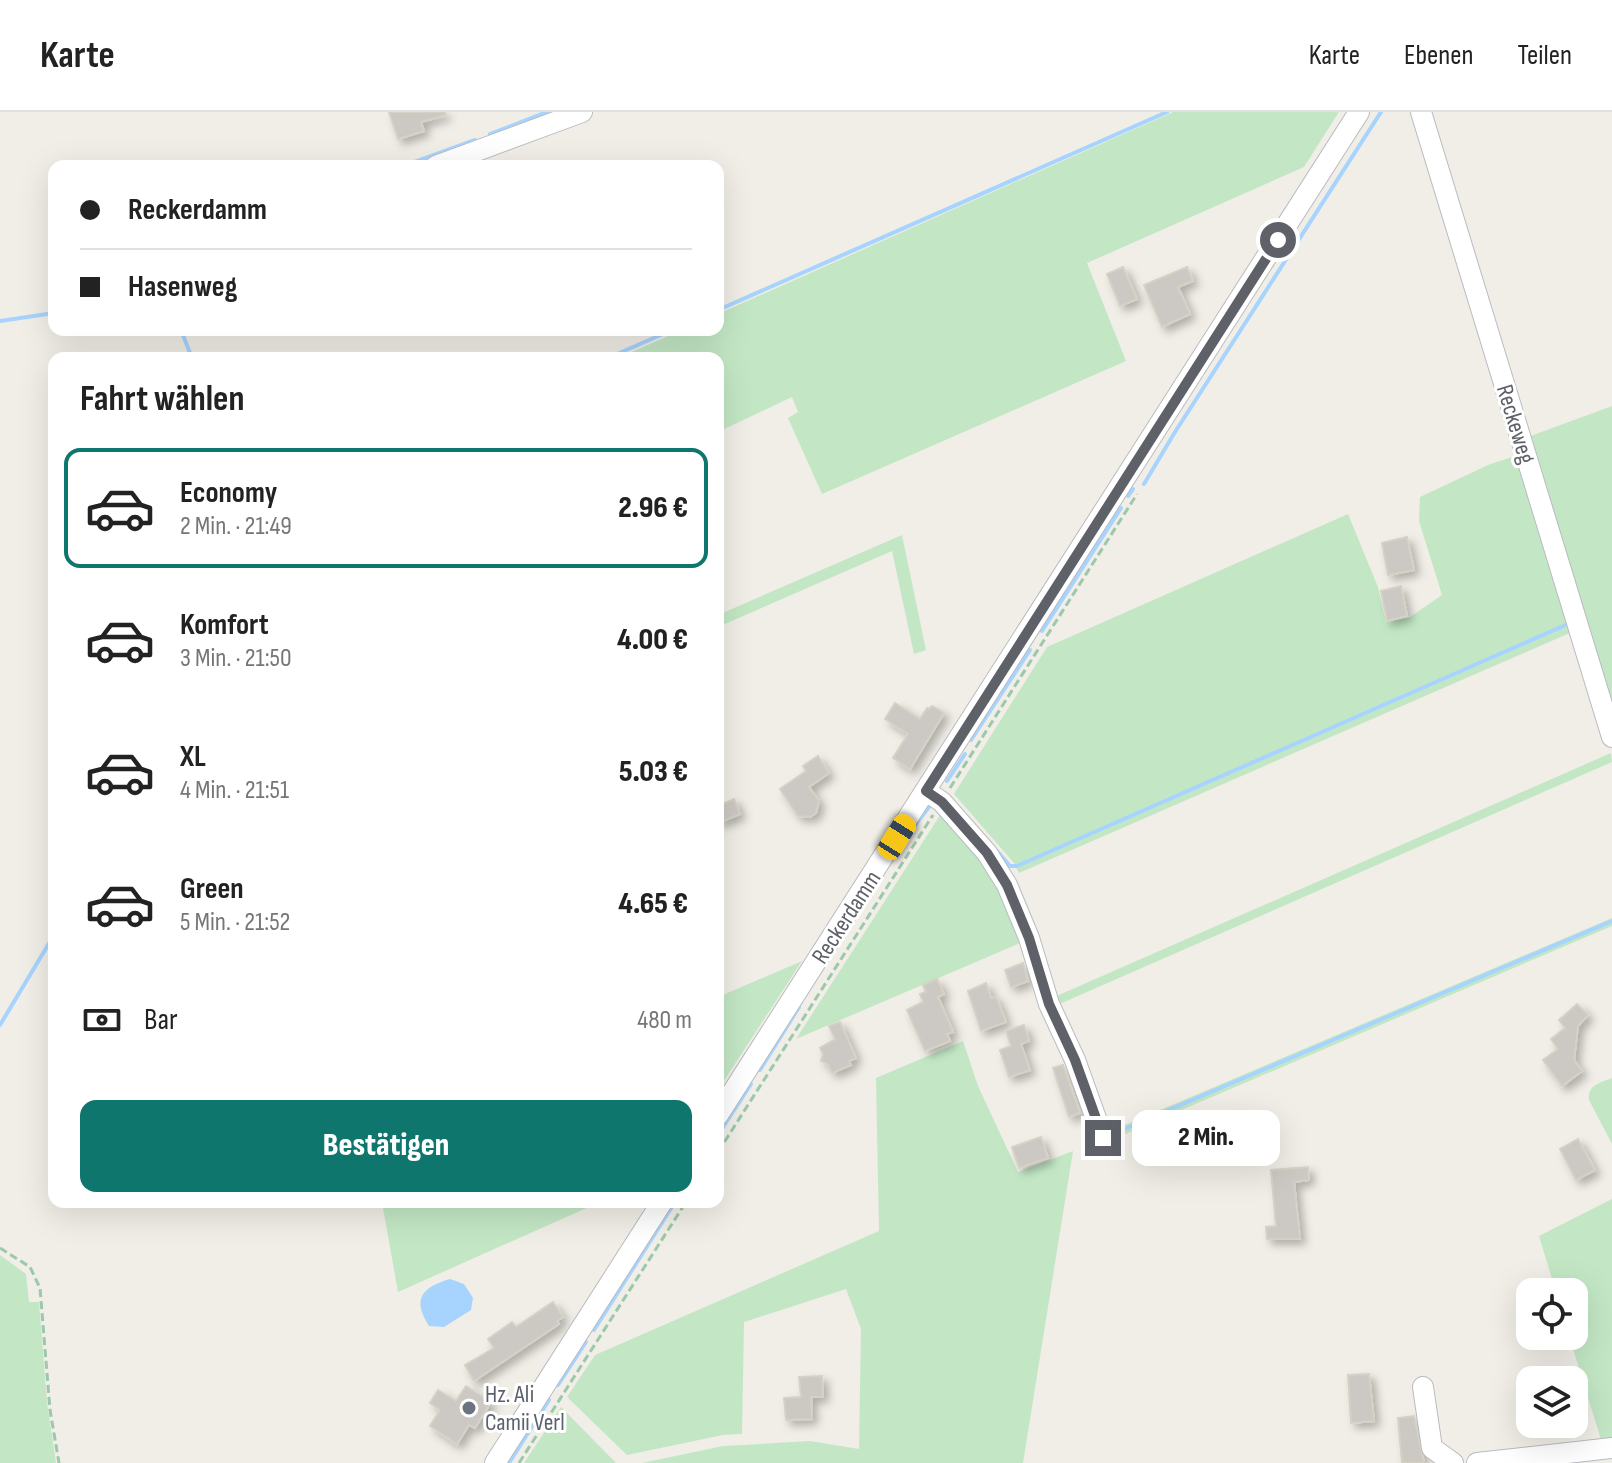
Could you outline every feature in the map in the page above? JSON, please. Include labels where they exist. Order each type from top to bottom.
[{"type":"street","points":[[452,160],[582,112]]},
{"type":"street","name":"Reckerdamm","points":[[724,1106],[926,791],[1122,502],[1359,112]]},
{"type":"street","name":"Reckeweg","points":[[1421,112],[1612,737]]},
{"type":"street","points":[[926,791],[942,802],[987,853],[1007,885],[1029,938],[1049,1004],[1075,1060],[1103,1138]]},
{"type":"street","points":[[495,1463],[658,1208]]},
{"type":"street","points":[[1423,1387],[1432,1448],[1453,1463]]},
{"type":"street","points":[[1477,1463],[1612,1448]]},
{"type":"path","points":[[519,1463],[682,1208]]},
{"type":"path","points":[[0,1248],[30,1267],[40,1288],[50,1410],[59,1463]]},
{"type":"green space","points":[[1173,112],[1339,112],[1304,167],[1087,263],[1126,361],[822,494],[788,418],[798,412],[792,397],[724,429],[724,352],[632,352],[668,336],[724,336],[724,311]]},
{"type":"green space","points":[[1612,406],[1612,702],[1528,437]]},
{"type":"green space","points":[[1521,454],[1572,632],[1019,873],[1014,863],[954,794],[1047,647],[1348,514],[1378,587],[1386,622],[1410,617],[1442,595],[1419,521],[1420,497],[1488,465]]},
{"type":"green space","points":[[902,535],[926,650],[914,654],[892,551],[724,624],[724,612]]},
{"type":"green space","points":[[1611,753],[1612,762],[1055,1006],[1052,998]]},
{"type":"green space","points":[[944,809],[981,854],[1025,941],[796,1039]]},
{"type":"green space","points":[[1612,918],[1612,926],[1109,1141],[1106,1133]]},
{"type":"green space","points":[[802,961],[724,1081],[724,994]]},
{"type":"green space","points":[[963,1041],[978,1086],[1018,1172],[1073,1151],[1023,1463],[642,1463],[723,1446],[810,1441],[859,1449],[861,1329],[846,1289],[744,1322],[742,1434],[723,1435],[627,1455],[567,1397],[595,1355],[879,1231],[876,1078]]},
{"type":"green space","points":[[1612,1078],[1612,1144],[1589,1095],[1595,1085]]},
{"type":"green space","points":[[1612,1199],[1612,1442],[1602,1443],[1588,1398],[1588,1366],[1578,1366],[1573,1350],[1588,1350],[1588,1278],[1552,1278],[1539,1236]]},
{"type":"green space","points":[[383,1208],[587,1208],[398,1292]]},
{"type":"green space","points":[[0,1255],[26,1274],[29,1302],[39,1302],[47,1402],[56,1463],[0,1463]]},
{"type":"green space","points":[[561,1407],[616,1463],[524,1463]]},
{"type":"water","points":[[450,1279],[464,1284],[473,1298],[471,1310],[444,1327],[429,1326],[421,1308],[423,1295],[433,1286]]},
{"type":"building","points":[[389,112],[445,112],[445,115],[421,122],[424,131],[398,139]]},
{"type":"building","points":[[1123,267],[1137,299],[1120,306],[1107,274]]},
{"type":"building","points":[[1187,267],[1193,281],[1178,287],[1190,314],[1162,327],[1144,285]]},
{"type":"building","points":[[1407,537],[1414,570],[1388,575],[1382,543]]},
{"type":"building","points":[[1401,586],[1407,616],[1387,621],[1381,591]]},
{"type":"building","points":[[895,703],[920,719],[932,706],[944,713],[910,769],[893,758],[908,734],[885,719]]},
{"type":"building","points":[[818,756],[829,773],[809,787],[819,801],[816,813],[810,817],[798,816],[780,789],[806,771],[803,766]]},
{"type":"building","points":[[734,799],[740,814],[724,821],[724,803]]},
{"type":"building","points":[[1023,963],[1028,981],[1011,987],[1005,970]]},
{"type":"building","points":[[937,979],[944,994],[938,997],[953,1032],[947,1034],[950,1041],[925,1051],[907,1010],[923,1002],[920,994],[926,992],[923,985]]},
{"type":"building","points":[[986,983],[991,998],[996,997],[1006,1022],[981,1031],[968,991]]},
{"type":"building","points":[[1577,1004],[1588,1015],[1578,1026],[1574,1060],[1582,1071],[1562,1086],[1543,1060],[1558,1049],[1551,1039],[1565,1028],[1559,1020]]},
{"type":"building","points":[[840,1022],[856,1058],[849,1061],[851,1065],[832,1073],[827,1063],[821,1061],[823,1054],[820,1048],[835,1039],[829,1026]]},
{"type":"building","points":[[1024,1025],[1029,1041],[1021,1044],[1030,1070],[1009,1077],[1000,1050],[1011,1046],[1006,1031]]},
{"type":"building","points":[[1063,1065],[1080,1113],[1069,1117],[1053,1068]]},
{"type":"building","points":[[1041,1137],[1048,1158],[1019,1168],[1012,1147]]},
{"type":"building","points":[[1578,1139],[1595,1170],[1576,1180],[1560,1149]]},
{"type":"building","points":[[1308,1167],[1309,1180],[1294,1182],[1300,1239],[1267,1239],[1266,1227],[1276,1226],[1271,1170]]},
{"type":"building","points":[[553,1302],[563,1317],[557,1321],[559,1324],[474,1381],[465,1365],[494,1348],[488,1339],[512,1322],[516,1327]]},
{"type":"building","points":[[1369,1374],[1374,1421],[1351,1423],[1348,1375]]},
{"type":"building","points":[[822,1376],[823,1397],[811,1397],[812,1419],[786,1420],[784,1398],[801,1397],[799,1377]]},
{"type":"building","points":[[466,1386],[491,1402],[475,1428],[469,1425],[457,1444],[430,1426],[440,1410],[430,1403],[438,1390],[456,1401]]},
{"type":"building","points":[[1414,1416],[1424,1463],[1402,1463],[1398,1418]]},
{"type":"waterway","points":[[490,134],[547,112]]},
{"type":"waterway","points":[[724,307],[1167,112]]},
{"type":"waterway","points":[[1144,484],[1381,112]]},
{"type":"waterway","points":[[420,160],[475,140]]},
{"type":"waterway","points":[[0,321],[48,314]]},
{"type":"waterway","points":[[183,336],[190,352]]},
{"type":"waterway","points":[[622,352],[658,336]]},
{"type":"waterway","points":[[1128,496],[1133,489]]},
{"type":"waterway","points":[[1042,631],[1121,508]]},
{"type":"waterway","points":[[997,851],[1010,866],[1017,866],[1570,623]]},
{"type":"waterway","points":[[971,740],[1030,650]]},
{"type":"waterway","points":[[947,781],[965,754]]},
{"type":"waterway","points":[[913,828],[932,803]]},
{"type":"waterway","points":[[1110,1135],[1612,921]]},
{"type":"waterway","points":[[0,1025],[48,945]]},
{"type":"waterway","points":[[760,1070],[799,1007]]},
{"type":"waterway","points":[[724,1126],[751,1084]]},
{"type":"waterway","points":[[594,1330],[671,1208]]},
{"type":"waterway","points":[[558,1385],[586,1342]]},
{"type":"waterway","points":[[509,1463],[549,1400]]},
{"type":"place","name":"Hz. Ali Camii Verl","points":[[469,1408]]},
{"type":"route","points":[[1103,1138],[1075,1060],[1049,1004],[1029,938],[1007,885],[987,853],[942,802],[926,791],[1278,240]]}]
